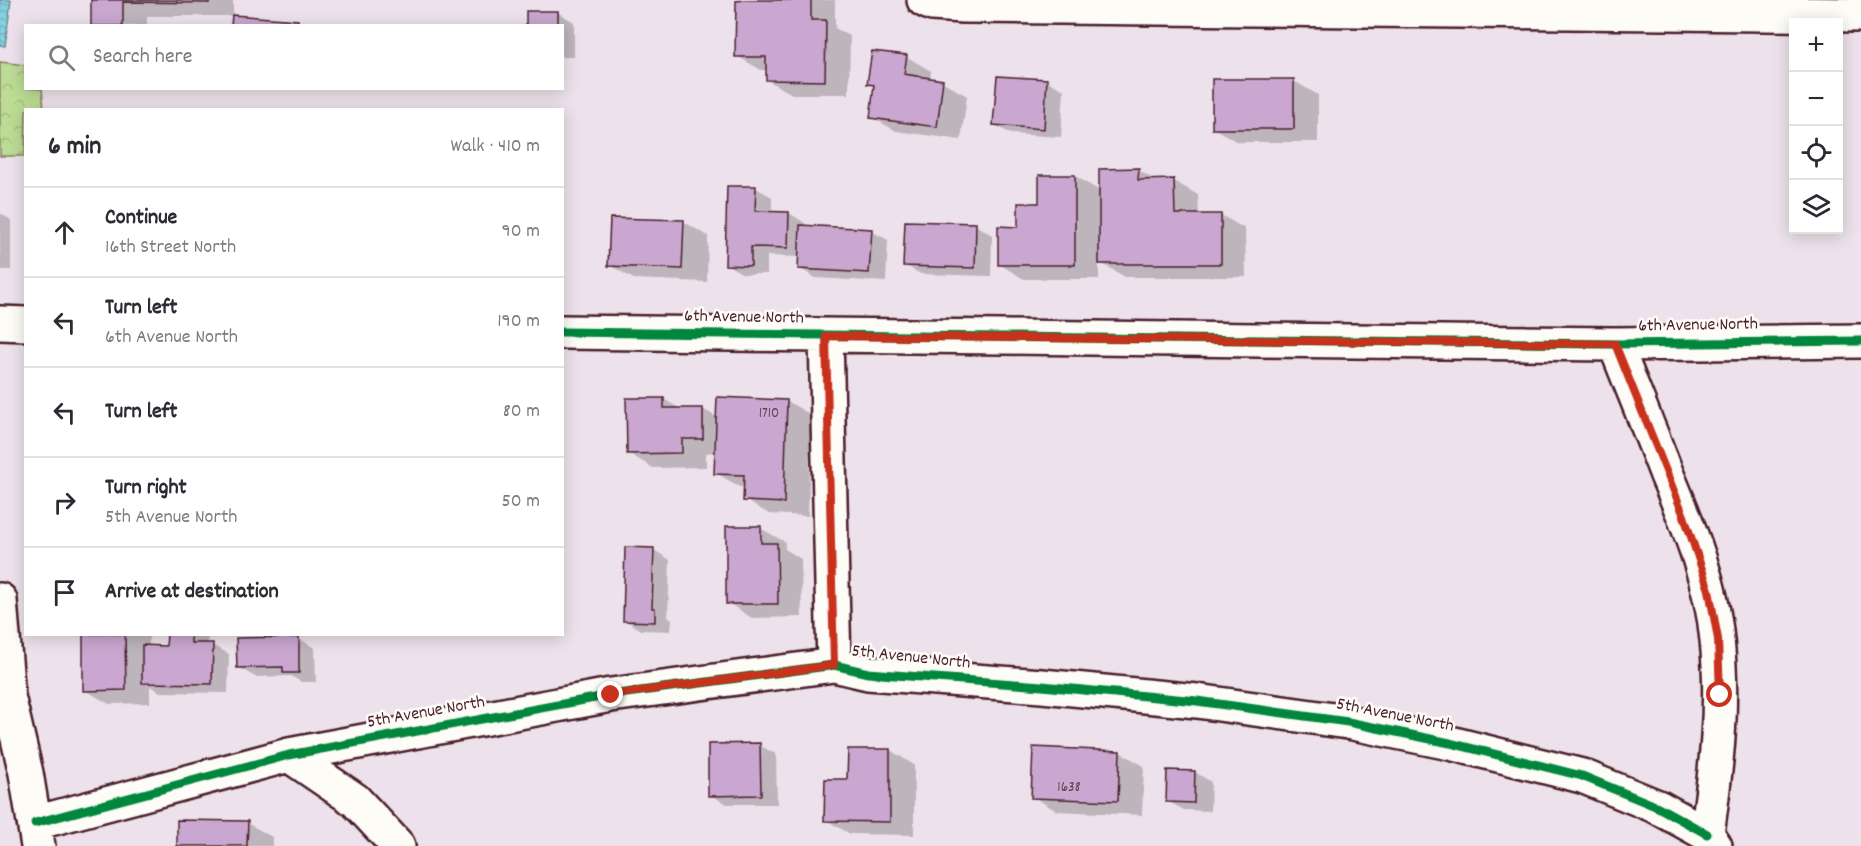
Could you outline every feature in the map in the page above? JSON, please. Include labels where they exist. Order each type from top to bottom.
[{"type":"street","points":[[924,0],[932,4],[963,6],[1861,15]]},
{"type":"street","points":[[0,323],[24,324]]},
{"type":"street","name":"6th Avenue North","points":[[564,332],[1615,344],[1861,341]]},
{"type":"street","points":[[826,336],[834,665]]},
{"type":"street","points":[[1615,344],[1684,516],[1709,590],[1718,639],[1720,695],[1711,840]]},
{"type":"street","points":[[0,600],[8,696],[26,773],[37,835]]},
{"type":"street","name":"5th Avenue North","points":[[37,835],[289,755],[611,695],[834,665],[868,674],[1042,686],[1197,701],[1348,722],[1450,743],[1582,776],[1658,807],[1711,840]]},
{"type":"street","points":[[289,755],[356,800],[398,846]]},
{"type":"green space","points":[[0,62],[24,65],[24,90],[42,90],[44,108],[24,108],[24,156],[0,156]]},
{"type":"water","points":[[0,0],[11,0],[5,46],[0,45]]},
{"type":"building","points":[[91,0],[209,0],[209,3],[123,2],[123,24],[91,24]]},
{"type":"building","points":[[811,0],[811,20],[826,20],[825,81],[766,80],[766,57],[735,57],[736,1]]},
{"type":"building","points":[[526,11],[558,11],[558,24],[526,24]]},
{"type":"building","points":[[232,15],[298,20],[298,24],[231,24]]},
{"type":"building","points":[[872,51],[907,55],[904,74],[943,80],[937,127],[870,118],[874,85],[867,84]]},
{"type":"building","points":[[997,76],[1047,79],[1044,129],[993,125]]},
{"type":"building","points":[[1212,79],[1294,79],[1294,129],[1212,129]]},
{"type":"building","points":[[1139,168],[1138,180],[1174,179],[1175,214],[1221,214],[1221,264],[1099,264],[1099,169]]},
{"type":"building","points":[[1039,175],[1075,175],[1075,265],[998,265],[998,226],[1018,227],[1018,203],[1039,203]]},
{"type":"building","points":[[727,186],[756,186],[755,211],[789,212],[788,248],[751,247],[751,266],[725,265]]},
{"type":"building","points":[[610,218],[684,220],[682,269],[608,266]]},
{"type":"building","points":[[905,221],[976,223],[975,268],[903,266]]},
{"type":"building","points":[[800,225],[872,229],[869,273],[798,269]]},
{"type":"building","points":[[717,397],[787,400],[784,503],[743,501],[744,475],[714,474]]},
{"type":"building","points":[[626,398],[664,398],[664,408],[703,408],[703,439],[682,439],[682,453],[627,454]]},
{"type":"building","points":[[726,526],[761,526],[761,543],[777,543],[778,604],[726,604]]},
{"type":"building","points":[[625,547],[654,548],[652,608],[655,608],[655,622],[623,621]]},
{"type":"building","points":[[83,636],[125,636],[126,690],[83,691]]},
{"type":"building","points":[[167,636],[191,636],[191,643],[213,643],[212,684],[142,683],[142,645],[166,646]]},
{"type":"building","points":[[299,637],[299,673],[283,673],[283,667],[237,668],[236,638]]},
{"type":"building","points":[[760,743],[761,795],[708,796],[708,744]]},
{"type":"building","points":[[1033,747],[1120,751],[1118,801],[1031,798]]},
{"type":"building","points":[[848,749],[890,749],[890,822],[824,821],[825,779],[847,779]]},
{"type":"building","points":[[1167,770],[1195,771],[1194,803],[1166,802]]},
{"type":"building","points":[[177,820],[248,821],[247,846],[177,846]]},
{"type":"cycle path","points":[[564,332],[1615,344],[1861,341]]},
{"type":"cycle path","points":[[35,823],[289,755],[611,695],[834,665],[868,673],[1042,686],[1197,701],[1348,722],[1450,743],[1582,776],[1658,807],[1707,834]]},
{"type":"route","points":[[611,695],[834,665],[826,336],[1615,344],[1684,516],[1709,590],[1718,639],[1720,695]]}]
